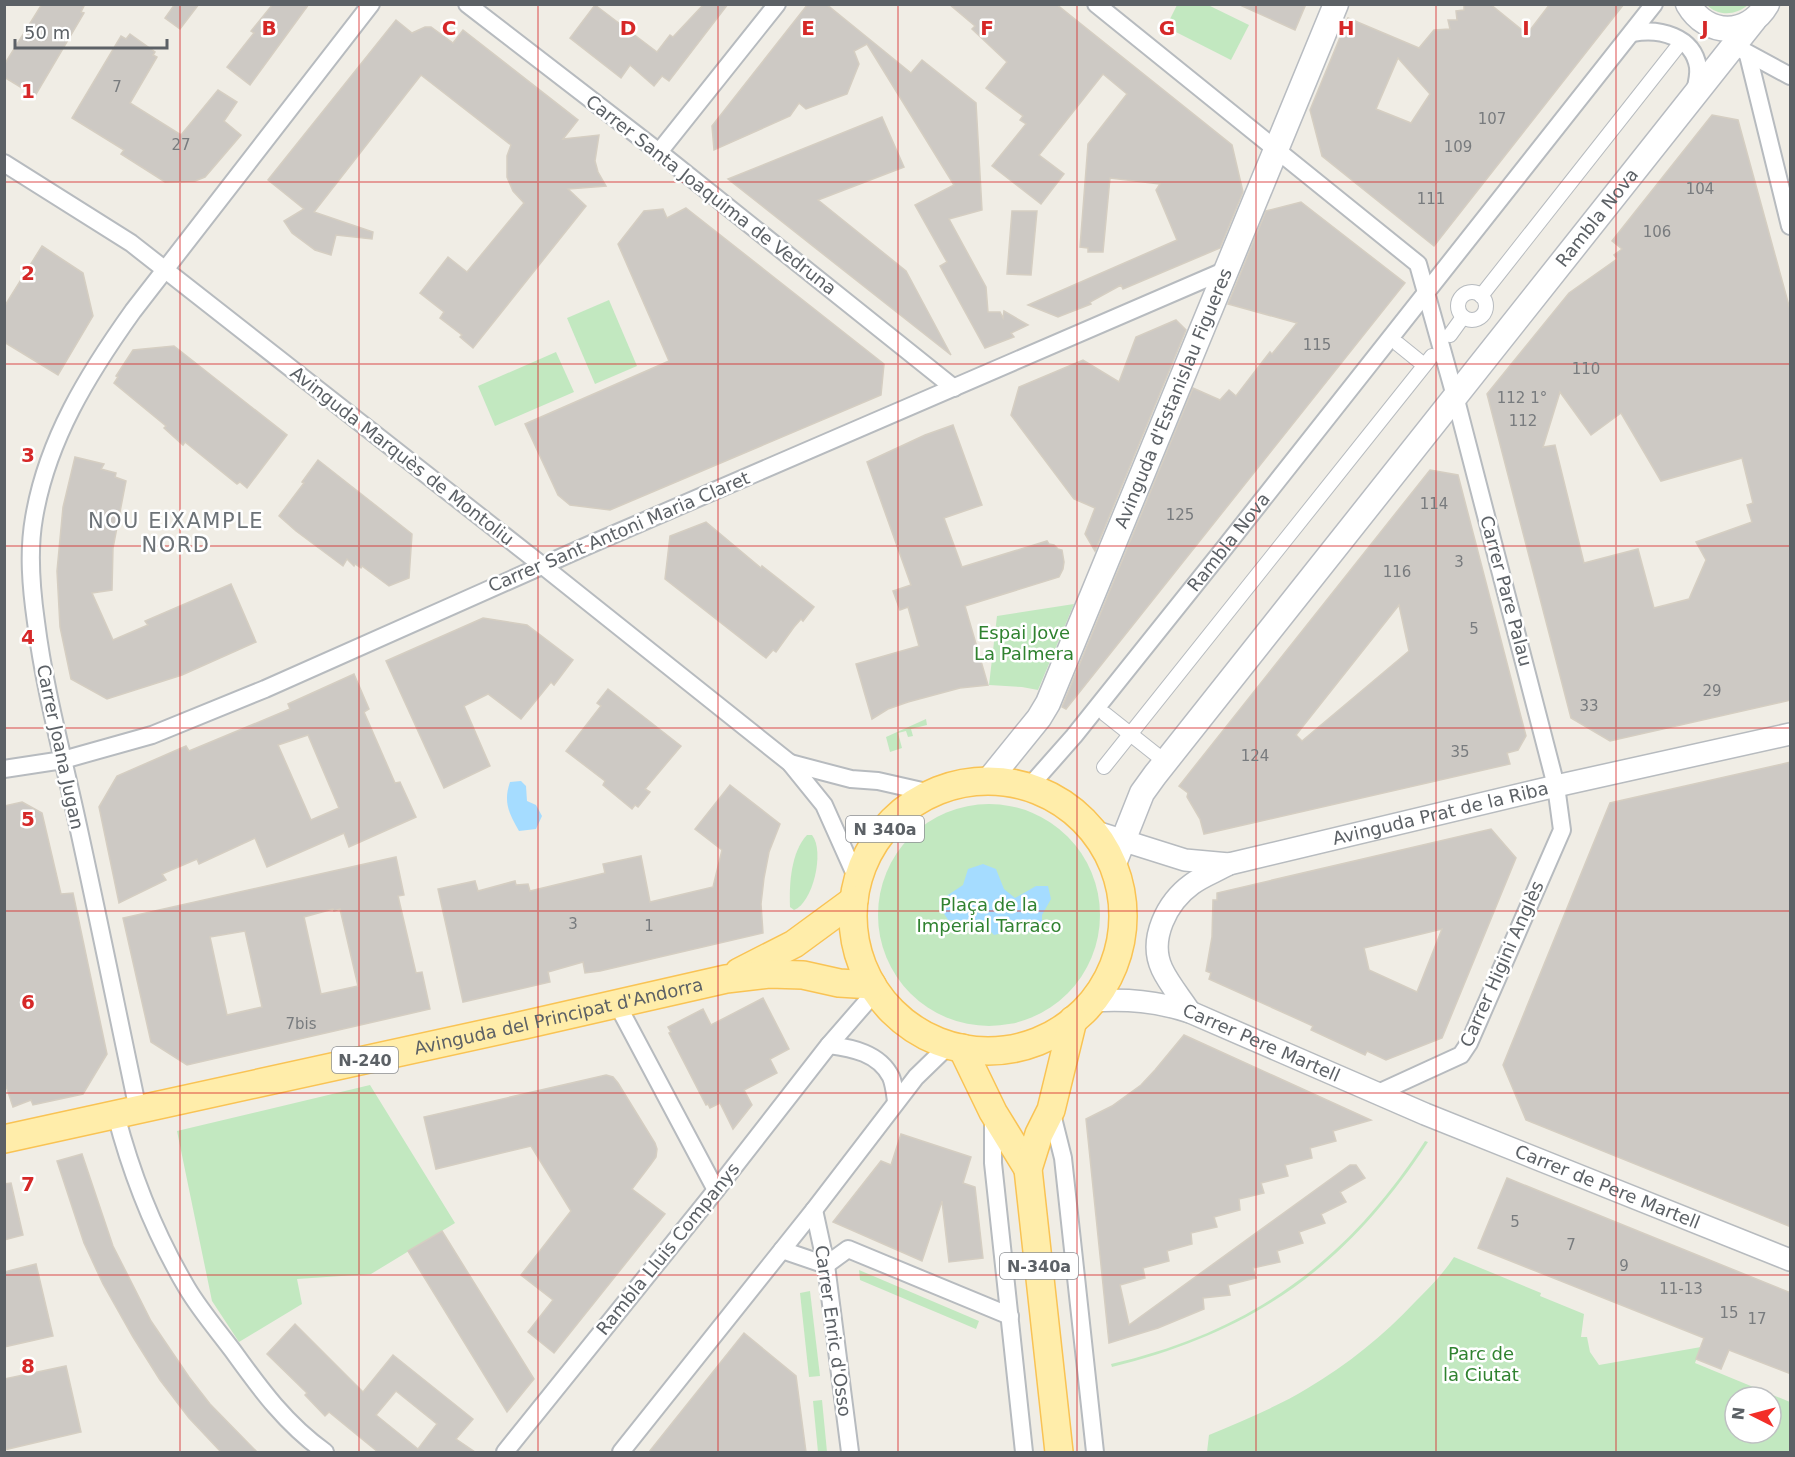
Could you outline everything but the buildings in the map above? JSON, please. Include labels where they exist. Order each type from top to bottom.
[{"type":"main road","name":"Avinguda d'Estanislau Figueres","points":[[988,781],[1039,718],[1048,703],[1336,4]]},
{"type":"main road","points":[[1688,4],[1701,20],[1710,26],[1725,29],[1740,27],[1761,12]]},
{"type":"main road","name":"Rambla Nova","points":[[1113,866],[1142,793],[1155,775],[1694,98],[1741,50],[1761,12]]},
{"type":"main road","name":"N 340a","points":[[988,781],[1029,787],[1063,804],[1093,831],[1113,866],[1121,899],[1120,939],[1109,975],[1092,1001],[1073,1020],[1048,1036],[1020,1047],[991,1051],[955,1047],[930,1037],[906,1023],[874,988],[857,948],[854,929],[856,890],[870,849],[885,829],[903,811],[931,793],[952,785],[988,781]]},
{"type":"main road","name":"Avinguda del Principat d'Andorra","points":[[726,979],[794,944],[856,890]]},
{"type":"main road","name":"Avinguda del Principat d'Andorra","points":[[4,1139],[726,979],[769,974],[803,975],[874,988]]},
{"type":"main road","name":"N-340a","points":[[1059,1452],[1028,1168],[1039,1134],[1051,1110],[1073,1020]]},
{"type":"main road","name":"N-340a","points":[[955,1047],[1028,1168]]},
{"type":"street","name":"Carrer Joana Jugan","points":[[325,1452],[268,1401],[188,1290],[157,1233],[127,1158],[127,1112],[63,760],[42,668],[30,581],[34,519],[45,469],[68,416],[98,362],[165,270],[371,4]]},
{"type":"street","name":"Carrer Santa Joaquima de Vedruna","points":[[467,4],[659,152],[954,388]]},
{"type":"street","points":[[659,152],[777,4]]},
{"type":"street","points":[[1096,4],[1418,264],[1455,396]]},
{"type":"street","name":"Rambla Nova","points":[[1029,787],[1082,726],[1654,4]]},
{"type":"street","points":[[1710,26],[1741,50],[1791,76]]},
{"type":"street","points":[[1481,296],[1682,41],[1661,32],[1647,30],[1633,33]]},
{"type":"street","name":"Rambla Nova","points":[[1682,41],[1689,48],[1699,70],[1694,98]]},
{"type":"street","points":[[1741,50],[1791,226]]},
{"type":"street","name":"Avinguda Marquès de Montoliu","points":[[4,163],[131,243],[790,763],[824,805],[856,890]]},
{"type":"street","name":"Carrer Sant Antoni Maria Claret","points":[[4,769],[63,760],[152,735],[265,689],[1226,270]]},
{"type":"street","points":[[1473,292],[1481,296],[1485,304],[1484,313],[1476,319],[1463,317],[1458,310],[1461,297],[1473,292]]},
{"type":"street","points":[[1450,335],[1463,317]]},
{"type":"street","points":[[1104,767],[1428,361],[1398,344]]},
{"type":"street","name":"Carrer Pare Palau","points":[[1455,396],[1556,786]]},
{"type":"street","points":[[1105,714],[1158,756]]},
{"type":"street","name":"Avinguda Prat de la Riba","points":[[1093,831],[1185,860],[1229,864],[1556,786],[1791,734]]},
{"type":"street","name":"Avinguda Marquès de Montoliu","points":[[790,763],[851,778],[878,781],[931,793]]},
{"type":"street","name":"Carrer Higini Anglès","points":[[1378,1093],[1461,1055],[1469,1043],[1562,830],[1556,786]]},
{"type":"street","points":[[1190,1012],[1162,969],[1157,954],[1157,938],[1163,920],[1178,898],[1192,884],[1229,864]]},
{"type":"street","name":"Rambla Lluis Companys","points":[[505,1452],[716,1190],[874,988]]},
{"type":"street","name":"Carrer Pere Martell","points":[[1092,1001],[1122,999],[1161,1003],[1190,1012],[1425,1114]]},
{"type":"street","points":[[617,1004],[716,1190]]},
{"type":"street","points":[[829,1045],[856,1049],[881,1065],[891,1078],[896,1101]]},
{"type":"street","points":[[621,1452],[814,1210],[896,1101],[916,1077],[955,1047]]},
{"type":"street","points":[[1051,1110],[1063,1158],[1095,1452]]},
{"type":"street","points":[[993,1112],[993,1163],[1024,1452]]},
{"type":"street","name":"Carrer de Pere Martell","points":[[1425,1114],[1791,1260]]},
{"type":"street","name":"Carrer Enric d'Osso","points":[[814,1210],[826,1265],[849,1452]]},
{"type":"street","points":[[782,1250],[826,1265],[849,1249],[1010,1316]]},
{"type":"green space","points":[[1177,5],[1208,5],[1249,25],[1231,60],[1166,27]]},
{"type":"green space","points":[[1707,5],[1748,5],[1733,13],[1722,13]]},
{"type":"green space","points":[[609,300],[637,366],[595,384],[567,318]]},
{"type":"green space","points":[[556,352],[574,392],[495,426],[478,386]]},
{"type":"green space","name":"Espai Jove La Palmera","points":[[1074,604],[1038,690],[989,685],[997,616]]},
{"type":"green space","points":[[926,719],[927,725],[911,729],[913,736],[908,737],[906,731],[898,733],[902,748],[890,752],[886,737]]},
{"type":"green space","name":"Plaça de la Imperial Tarraco","points":[[989,804],[1021,809],[1031,813],[1050,823],[1067,837],[1081,854],[1091,873],[1095,883],[1100,915],[1095,947],[1091,957],[1081,976],[1067,993],[1050,1007],[1031,1017],[1021,1021],[989,1026],[957,1021],[947,1017],[928,1007],[911,993],[897,976],[887,957],[883,947],[878,915],[883,883],[887,873],[897,854],[911,837],[928,823],[947,813],[957,809]]},
{"type":"green space","points":[[807,835],[812,835],[816,843],[815,876],[807,898],[794,910],[790,907],[792,869],[797,850]]},
{"type":"green space","points":[[370,1085],[455,1223],[371,1274],[297,1279],[302,1304],[239,1342],[212,1301],[177,1131]]},
{"type":"green space","points":[[1425,1141],[1428,1142],[1397,1186],[1365,1225],[1293,1288],[1253,1313],[1210,1335],[1112,1367],[1111,1364],[1162,1350],[1208,1333],[1252,1311],[1292,1286],[1329,1256],[1363,1222],[1395,1184]]},
{"type":"green space","name":"Parc de la Ciutat","points":[[1454,1257],[1541,1293],[1540,1296],[1584,1314],[1581,1337],[1587,1337],[1590,1352],[1599,1365],[1701,1347],[1695,1363],[1749,1385],[1723,1385],[1723,1445],[1783,1445],[1783,1399],[1790,1402],[1790,1452],[1207,1452],[1209,1435],[1296,1395],[1337,1370],[1378,1338],[1436,1281]]},
{"type":"green space","points":[[859,1270],[979,1321],[976,1329],[860,1280]]},
{"type":"green space","points":[[810,1291],[820,1376],[809,1377],[800,1293]]},
{"type":"green space","points":[[822,1400],[827,1452],[818,1452],[813,1401]]},
{"type":"water","points":[[521,781],[526,786],[527,801],[536,805],[542,816],[536,829],[519,831],[508,808],[507,796],[510,782]]},
{"type":"water","points":[[983,864],[996,869],[1004,889],[1015,898],[1036,886],[1048,886],[1051,899],[1042,915],[1042,925],[1033,933],[1019,929],[994,935],[986,927],[948,920],[939,901],[963,885],[968,869]]},
{"type":"district","name":"NOU EIXAMPLE NORD","points":[[176,533]]}]
